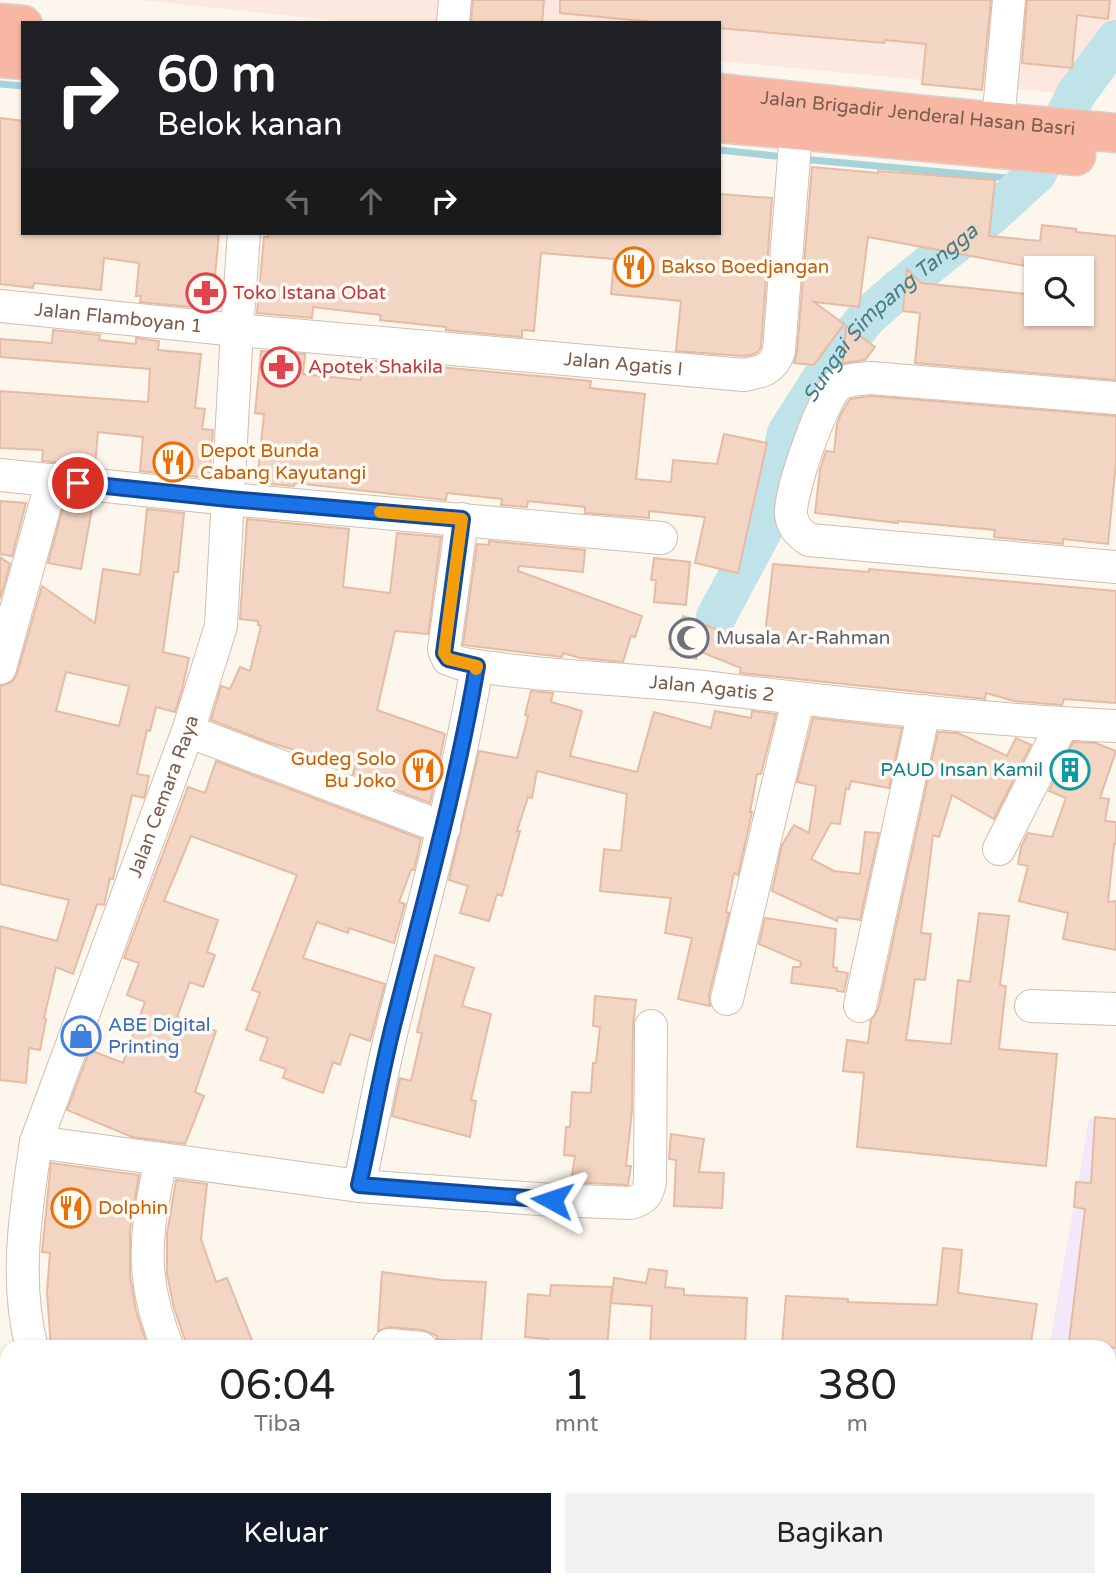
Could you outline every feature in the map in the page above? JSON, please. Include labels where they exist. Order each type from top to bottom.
[{"type":"highway","points":[[0,23],[21,25]]},
{"type":"highway","points":[[0,58],[21,60]]},
{"type":"highway","name":"Jalan Brigadir Jenderal Hasan Basri","points":[[721,93],[923,129],[1031,139],[1095,140],[1116,160]]},
{"type":"highway","name":"Jalan Brigadir Jenderal Hasan Basri","points":[[721,123],[796,131],[923,129],[998,122],[1031,139]]},
{"type":"street","points":[[453,21],[455,0]]},
{"type":"street","points":[[998,122],[1009,0]]},
{"type":"street","name":"Jalan Agatis I","points":[[237,330],[744,375],[761,372],[773,364],[779,351],[796,131]]},
{"type":"street","name":"Jalan Cemara Raya","points":[[31,1340],[24,1303],[12,1273],[36,1142],[188,731],[221,626],[244,235]]},
{"type":"street","name":"Jalan Flamboyan 1","points":[[0,306],[237,330]]},
{"type":"street","points":[[1116,398],[871,378],[848,381],[838,385],[828,397],[793,494],[791,512],[796,530],[809,540],[1116,567]]},
{"type":"street","points":[[0,475],[229,499],[661,538]]},
{"type":"street","points":[[0,667],[4,631],[52,480]]},
{"type":"street","name":"Jalan Agatis 2","points":[[462,519],[444,653],[448,659],[477,666],[701,687],[798,700],[1062,724],[1116,726]]},
{"type":"street","points":[[359,1185],[395,1017],[444,828],[477,666]]},
{"type":"street","points":[[727,999],[798,700]]},
{"type":"street","points":[[860,1006],[924,711]]},
{"type":"street","points":[[999,849],[1062,724]]},
{"type":"street","points":[[188,731],[444,828]]},
{"type":"street","points":[[1031,1006],[1116,1009]]},
{"type":"street","points":[[36,1142],[359,1185],[552,1200],[631,1203],[640,1201],[648,1194],[650,1181],[652,1026]]},
{"type":"street","points":[[161,1159],[146,1250],[154,1308],[165,1340]]},
{"type":"shaded area","points":[[142,0],[1116,0],[1116,25],[1105,44],[1062,93],[721,61],[721,21],[338,21]]},
{"type":"shaded area","points":[[1089,1118],[1116,1121],[1116,1340],[1050,1340]]},
{"type":"building","points":[[473,0],[544,0],[542,21],[471,21]]},
{"type":"building","points":[[560,0],[991,0],[982,90],[922,84],[926,44],[885,40],[884,43],[721,28],[721,21],[642,21],[560,13]]},
{"type":"building","points":[[1027,0],[1110,0],[1108,19],[1077,15],[1072,68],[1022,63]]},
{"type":"building","points":[[0,118],[21,121],[21,235],[219,235],[212,309],[140,302],[141,296],[136,296],[139,263],[104,258],[101,290],[34,283],[33,288],[0,284]]},
{"type":"building","points":[[812,167],[995,180],[989,236],[1040,241],[1042,225],[1116,236],[1116,380],[915,363],[920,313],[903,311],[907,269],[921,283],[1024,294],[1024,326],[1094,326],[1094,256],[1024,256],[1024,266],[868,237],[859,307],[814,302],[844,324],[814,365],[794,363]]},
{"type":"building","points":[[721,194],[772,198],[761,347],[758,352],[743,356],[676,351],[681,301],[611,294],[614,259],[541,253],[534,331],[522,330],[522,337],[446,330],[446,327],[380,320],[381,315],[313,307],[312,318],[257,313],[264,237],[721,235]]},
{"type":"building","points":[[846,326],[875,347],[865,360],[843,363]]},
{"type":"building","points":[[53,330],[100,335],[99,340],[136,344],[136,338],[159,341],[158,350],[201,354],[195,408],[205,409],[202,429],[213,430],[209,478],[140,471],[143,437],[98,432],[95,466],[42,461],[43,450],[0,448],[0,391],[148,402],[150,369],[0,357],[0,339],[52,343]]},
{"type":"building","points":[[261,351],[305,354],[303,374],[361,380],[363,360],[591,381],[590,388],[645,394],[636,479],[671,482],[673,460],[717,464],[724,434],[767,443],[738,573],[695,563],[705,517],[649,511],[649,518],[585,513],[585,507],[528,501],[527,507],[501,505],[502,499],[447,493],[446,500],[295,483],[294,486],[257,483],[264,414],[255,413]]},
{"type":"building","points":[[871,396],[1116,416],[1116,462],[1108,544],[1063,539],[1063,544],[994,537],[995,530],[898,523],[815,513],[820,470],[826,451],[834,452],[837,424],[841,414],[850,399]]},
{"type":"building","points":[[65,500],[93,503],[81,569],[48,563]]},
{"type":"building","points":[[0,501],[26,503],[12,556],[0,554]]},
{"type":"building","points":[[147,509],[184,513],[178,572],[174,572],[163,652],[189,658],[175,712],[156,707],[150,731],[147,730],[137,774],[149,776],[144,798],[132,795],[113,879],[110,878],[104,905],[97,904],[73,974],[56,967],[44,1018],[46,1019],[40,1050],[29,1048],[26,1083],[0,1080],[0,926],[57,941],[69,900],[0,884],[0,686],[12,682],[17,674],[42,586],[95,623],[103,569],[140,575]],"holes":[[[66,672],[129,686],[119,726],[56,711]]]},
{"type":"building","points":[[247,519],[349,529],[343,587],[390,593],[397,533],[441,537],[428,634],[395,631],[377,710],[445,734],[430,803],[353,774],[355,766],[268,742],[211,720],[221,686],[230,689],[240,667],[250,671],[261,626],[258,621],[240,619]]},
{"type":"building","points":[[489,541],[585,550],[583,572],[519,566],[518,571],[642,616],[635,637],[631,636],[623,662],[580,658],[563,653],[562,657],[463,645],[477,544],[489,545]]},
{"type":"building","points":[[0,557],[10,564],[0,599]]},
{"type":"building","points":[[654,558],[690,562],[686,605],[654,602],[656,580],[651,580]]},
{"type":"building","points":[[773,564],[869,572],[869,569],[1116,591],[1116,703],[1064,699],[1062,705],[1014,701],[986,693],[985,699],[740,673],[741,668],[699,651],[696,659],[670,649],[683,616],[743,640],[744,633],[765,635]]},
{"type":"building","points":[[531,691],[553,693],[551,702],[582,711],[570,756],[637,772],[654,712],[711,728],[715,711],[751,718],[752,711],[776,714],[761,774],[757,774],[752,812],[738,875],[734,873],[726,912],[729,913],[709,995],[710,1006],[678,999],[692,938],[665,933],[671,898],[600,891],[604,849],[621,851],[627,794],[537,771],[532,798],[528,797],[517,831],[520,831],[502,896],[497,894],[489,921],[460,913],[468,886],[449,880],[479,751],[517,758],[528,716],[525,715]]},
{"type":"building","points":[[813,718],[902,728],[889,788],[851,781],[849,789],[846,788],[840,824],[831,823],[811,859],[834,871],[860,874],[865,832],[879,833],[860,920],[838,917],[837,921],[772,891],[782,845],[794,825],[809,833],[816,786],[797,782]]},
{"type":"building","points":[[938,732],[958,733],[1007,756],[1016,738],[1031,745],[994,819],[952,795],[939,837],[933,835],[921,933],[931,934],[925,980],[915,979],[906,1040],[951,1044],[958,980],[970,982],[979,913],[1009,916],[1000,985],[1006,986],[999,1049],[1057,1054],[1046,1166],[857,1147],[864,1073],[843,1071],[847,1040],[868,1043],[871,1020],[878,1010]]},
{"type":"building","points":[[1073,742],[1096,743],[1116,751],[1100,798],[1109,799],[1105,821],[1116,822],[1116,844],[1108,902],[1116,901],[1116,950],[1063,939],[1068,913],[1019,901],[1028,866],[1018,864],[1021,847],[1028,833],[1052,837],[1066,798],[1049,791]]},
{"type":"building","points":[[216,761],[421,839],[414,870],[411,870],[399,902],[405,904],[394,943],[349,928],[348,933],[317,922],[303,958],[385,984],[370,1041],[350,1034],[340,1065],[333,1062],[323,1093],[283,1078],[286,1069],[260,1060],[268,1038],[246,1030],[260,993],[252,990],[297,875],[191,836],[164,901],[218,920],[207,952],[215,955],[203,987],[190,982],[177,1017],[216,1031],[195,1092],[204,1096],[185,1144],[132,1137],[67,1110],[90,1050],[123,1063],[145,1002],[127,995],[139,963],[124,958],[188,787],[205,793]]},
{"type":"building","points":[[765,918],[836,929],[833,967],[837,968],[836,971],[848,973],[844,992],[791,983],[793,967],[800,967],[801,962],[759,944]]},
{"type":"building","points":[[435,955],[474,968],[462,1006],[491,1014],[471,1100],[476,1101],[470,1137],[392,1116],[400,1078],[411,1081],[422,1033],[417,1032]]},
{"type":"building","points":[[595,996],[636,1000],[632,1111],[626,1166],[631,1166],[628,1185],[571,1182],[575,1156],[564,1155],[566,1127],[570,1127],[572,1092],[591,1093],[600,1027],[593,1026]]},
{"type":"building","points":[[1095,1117],[1116,1119],[1116,1340],[1069,1340],[1085,1209],[1074,1207],[1076,1182],[1091,1183]]},
{"type":"building","points":[[671,1134],[704,1139],[699,1172],[724,1173],[722,1208],[674,1206],[676,1160],[669,1159]]},
{"type":"building","points":[[51,1163],[139,1175],[130,1230],[130,1276],[136,1311],[145,1340],[50,1340],[47,1292],[50,1253],[42,1252]]},
{"type":"building","points":[[176,1180],[207,1184],[201,1239],[216,1282],[227,1278],[252,1340],[185,1340],[174,1308],[167,1274],[167,1234]]},
{"type":"building","points":[[943,1248],[962,1250],[958,1293],[1037,1304],[1031,1340],[782,1340],[786,1296],[848,1299],[848,1302],[937,1305]]},
{"type":"building","points":[[649,1269],[667,1271],[665,1287],[684,1289],[684,1295],[747,1298],[745,1340],[650,1340],[652,1306],[611,1303],[614,1278],[646,1283]]},
{"type":"building","points":[[382,1272],[442,1280],[486,1282],[481,1340],[437,1339],[437,1336],[423,1330],[390,1327],[378,1331]]},
{"type":"building","points":[[551,1285],[612,1287],[608,1340],[548,1340],[525,1337],[528,1294],[550,1296]]},
{"type":"waterway","name":"Sungai Simpang Tangga","points":[[716,617],[767,522],[787,433],[840,350],[867,317],[991,215],[1037,173],[1076,94],[1116,40]]},
{"type":"waterway","points":[[0,84],[21,86]]},
{"type":"waterway","points":[[721,150],[775,156]]},
{"type":"waterway","points":[[812,160],[1029,180]]},
{"type":"slow traffic","points":[[380,512],[462,519],[444,653],[448,659],[477,666],[476,669]]},
{"type":"place","name":"Bakso Boedjangan","points":[[634,267]]},
{"type":"place","name":"Toko Istana Obat","points":[[206,293]]},
{"type":"place","name":"Apotek Shakila","points":[[281,367]]},
{"type":"place","name":"Depot Bunda Cabang Kayutangi","points":[[173,462]]},
{"type":"place","name":"Musala Ar-Rahman","points":[[689,638]]},
{"type":"place","name":"Gudeg Solo Bu Joko","points":[[423,770]]},
{"type":"place","name":"PAUD Insan Kamil","points":[[1070,770]]},
{"type":"place","name":"ABE Digital Printing","points":[[81,1036]]},
{"type":"place","name":"Dolphin","points":[[71,1208]]},
{"type":"route","points":[[78,483],[462,519],[444,653],[448,659],[477,666],[444,828],[395,1017],[359,1185],[552,1200]]}]
